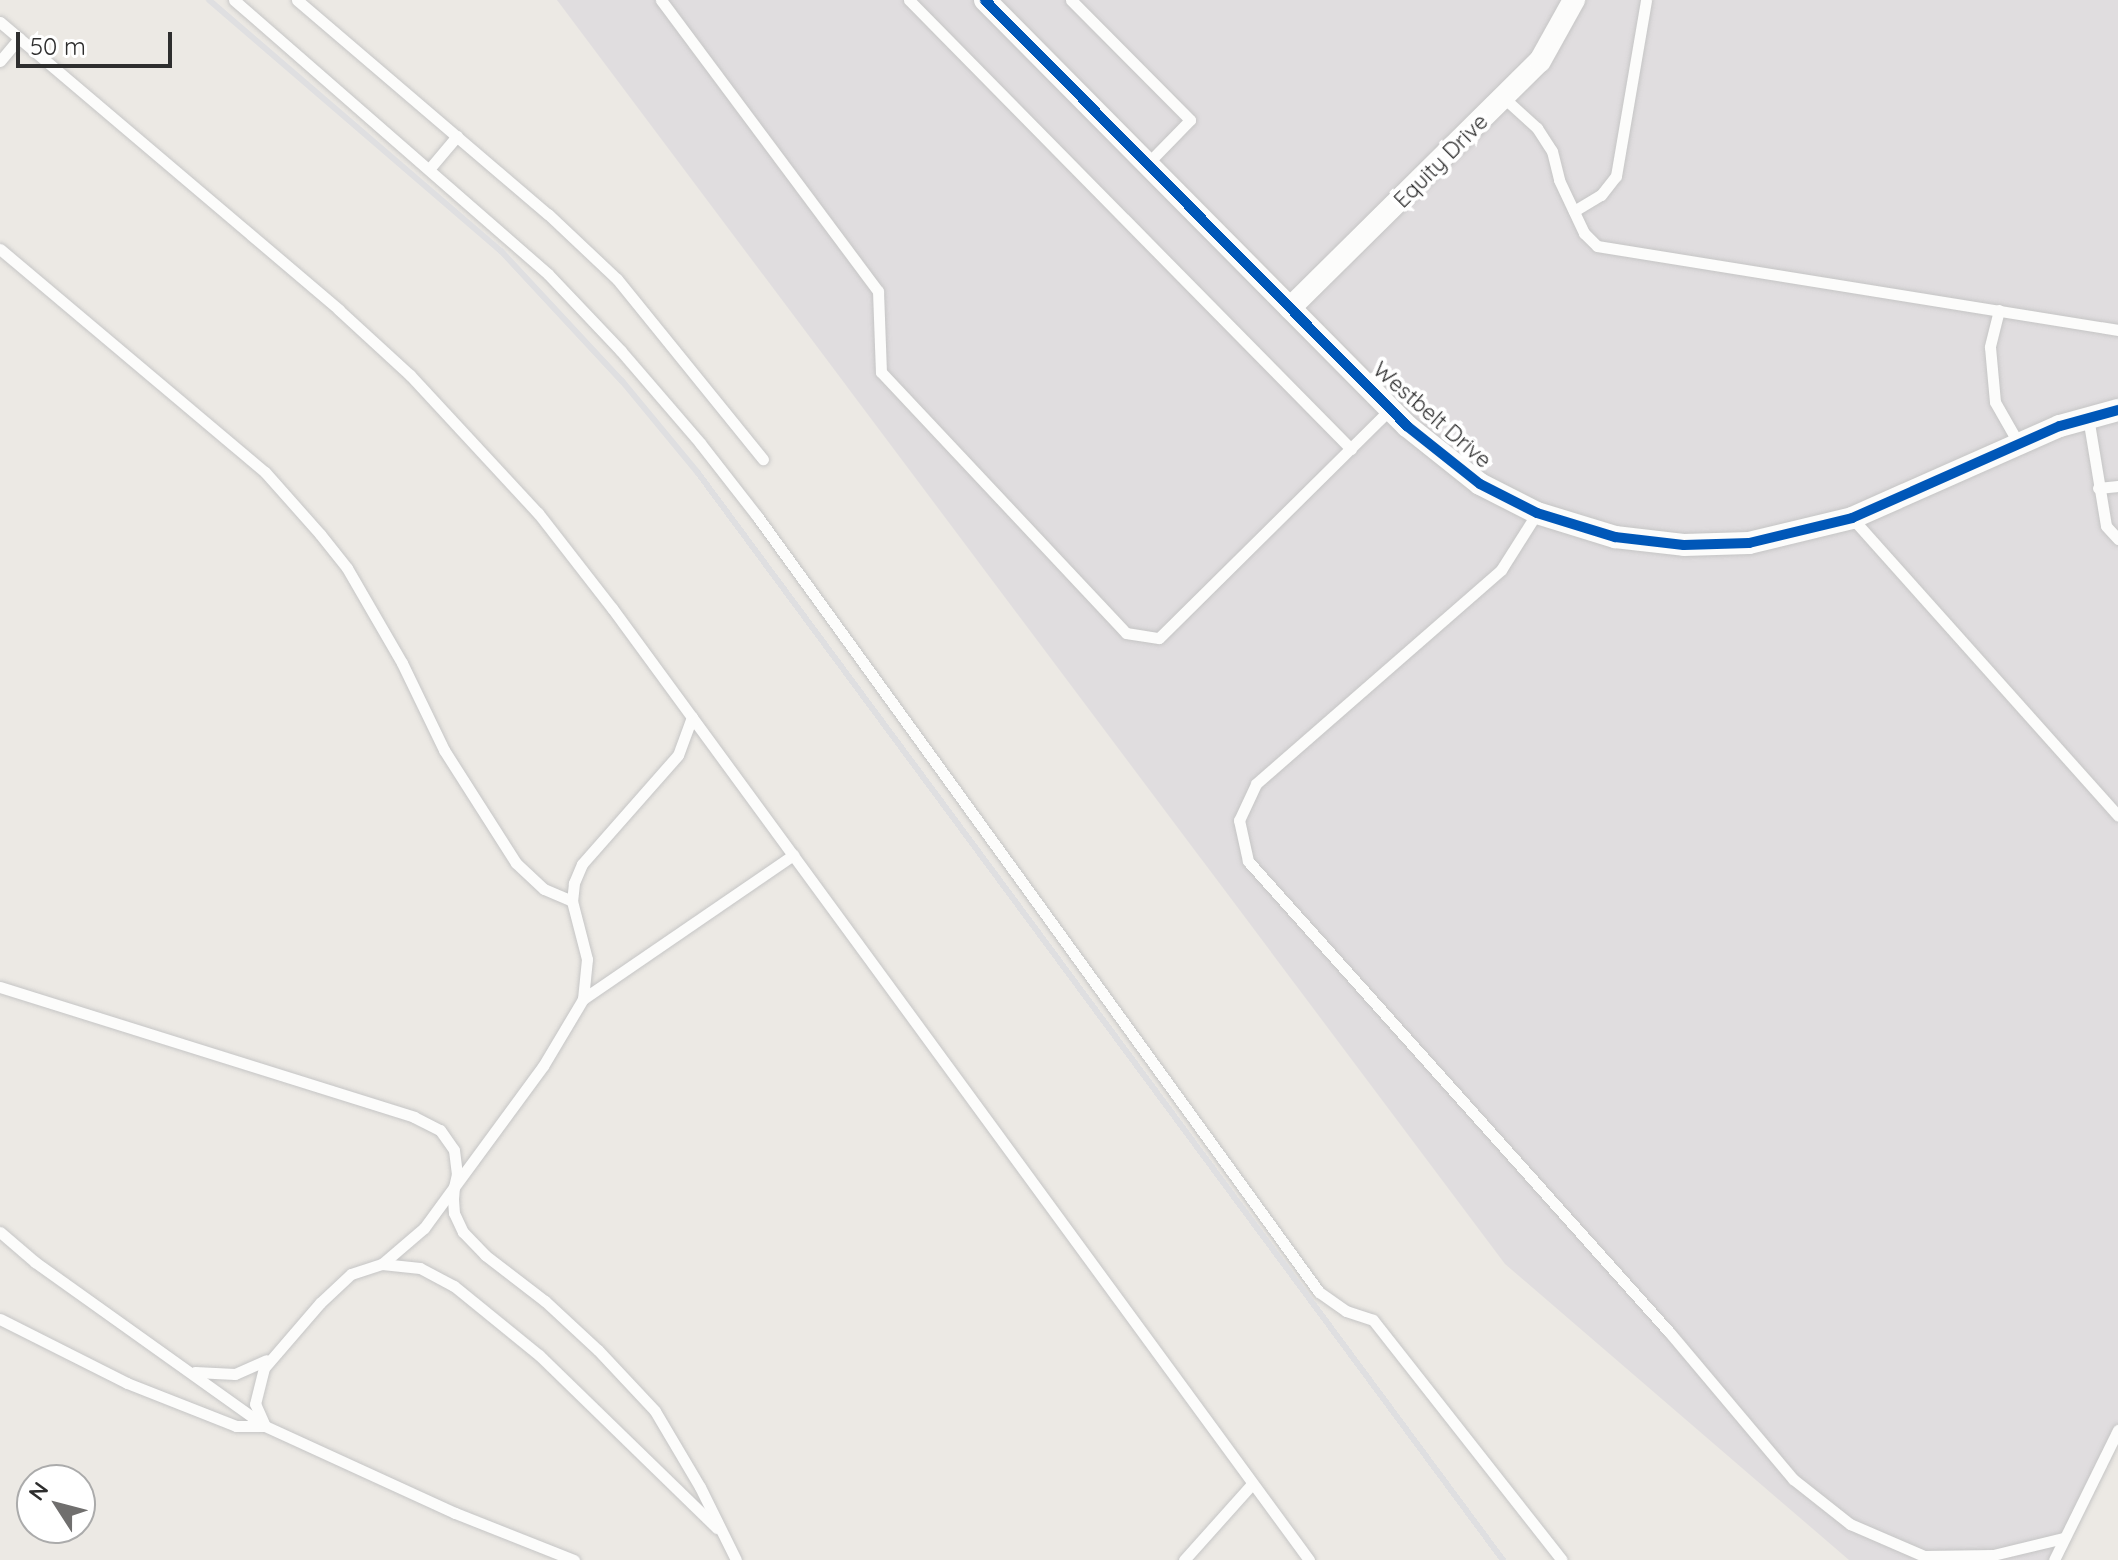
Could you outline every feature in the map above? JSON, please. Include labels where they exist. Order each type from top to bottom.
[{"type":"street","name":"Westbelt Drive","points":[[985,0],[1389,410],[1480,484],[1537,513],[1615,537],[1716,545],[1793,535],[1852,518],[2019,444],[2088,417],[2118,410]]},
{"type":"street","name":"Equity Drive","points":[[1290,308],[1540,61],[1574,0]]},
{"type":"lane","points":[[234,0],[548,274],[621,351],[700,443],[1319,1292],[1346,1311],[1373,1320],[1562,1560]]},
{"type":"lane","points":[[297,0],[457,136],[617,279],[763,459]]},
{"type":"lane","points":[[661,0],[878,291],[881,372],[1126,633],[1159,638],[1389,410]]},
{"type":"lane","points":[[909,0],[1351,449]]},
{"type":"lane","points":[[1071,0],[1190,120],[1147,164]]},
{"type":"lane","points":[[1574,211],[1601,195],[1616,176],[1646,1]]},
{"type":"lane","points":[[0,22],[339,310],[410,375],[538,513],[692,717],[1309,1560]]},
{"type":"lane","points":[[0,61],[19,38]]},
{"type":"lane","points":[[1504,98],[1537,128],[1552,151],[1559,180],[1589,242],[1597,246],[2118,330]]},
{"type":"lane","points":[[430,168],[457,136]]},
{"type":"lane","points":[[0,249],[265,472],[320,534],[347,568],[402,663],[444,750],[516,863],[544,889],[572,901]]},
{"type":"lane","points":[[1999,310],[1990,347],[1995,402],[2019,444]]},
{"type":"lane","points":[[2088,417],[2106,526],[2118,539]]},
{"type":"lane","points":[[2098,488],[2118,486]]},
{"type":"lane","points":[[1537,513],[1501,570],[1256,784],[1239,820],[1248,861],[1660,1321],[1793,1479],[1850,1524],[1924,1556],[1993,1555],[2064,1538]]},
{"type":"lane","points":[[1852,518],[2118,815]]},
{"type":"lane","points":[[583,999],[587,959],[572,901],[574,883],[582,864],[678,755],[692,717]]},
{"type":"lane","points":[[191,1371],[223,1375],[248,1371],[261,1365],[351,1274],[382,1264],[424,1228],[543,1066],[583,999],[793,855]]},
{"type":"lane","points":[[0,987],[428,1123],[449,1139],[454,1150],[457,1174],[454,1213],[463,1232],[598,1350],[655,1411],[736,1560]]},
{"type":"lane","points":[[0,1232],[64,1284],[265,1426],[455,1513],[574,1560]]},
{"type":"lane","points":[[382,1264],[420,1268],[454,1286],[539,1355],[723,1534]]},
{"type":"lane","points":[[0,1319],[127,1383],[236,1426],[265,1426]]},
{"type":"lane","points":[[265,1426],[258,1414],[256,1393],[264,1368],[280,1346]]},
{"type":"lane","points":[[2054,1560],[2118,1430]]},
{"type":"lane","points":[[1184,1560],[1252,1484]]},
{"type":"shaded area","points":[[557,0],[2118,0],[2118,1432],[2059,1560],[1849,1560],[1505,1264]]},
{"type":"railway","points":[[209,0],[501,251],[622,381],[698,473],[1503,1560]]},
{"type":"cycle path","points":[[985,0],[1407,426],[1480,484],[1537,513],[1615,537],[1684,545],[1749,543],[1852,518],[2060,426],[2118,410]]}]
